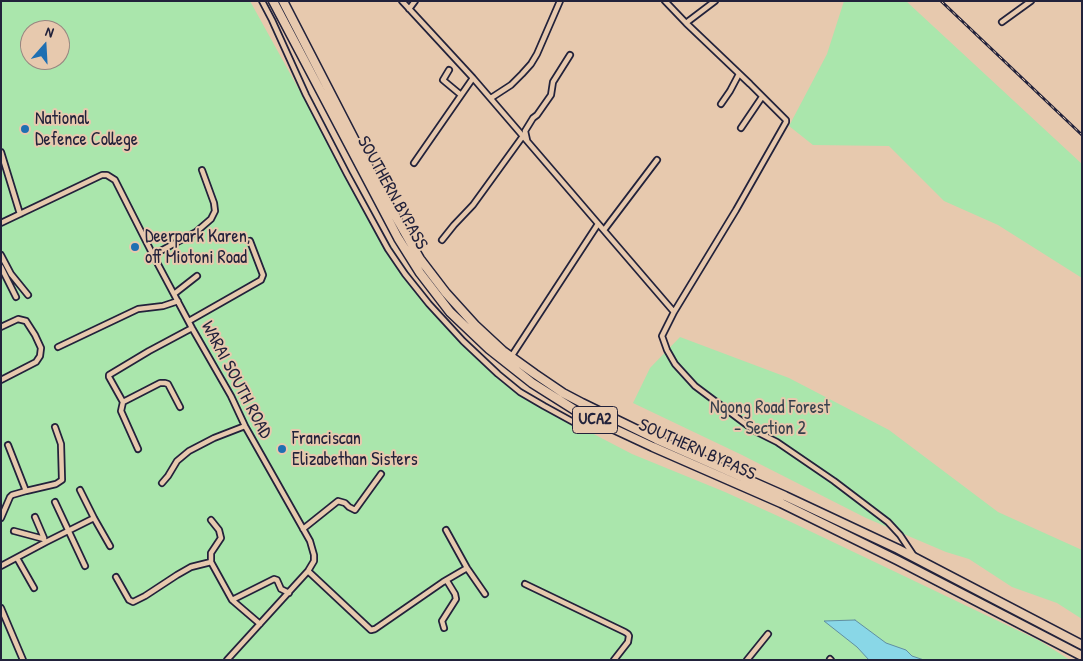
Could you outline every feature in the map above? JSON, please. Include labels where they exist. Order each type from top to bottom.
[{"type":"highway","name":"SOUTHERN BYPASS","points":[[273,1],[398,238],[420,272],[450,312],[489,349],[532,383],[578,412],[808,516],[1082,656]]},
{"type":"highway","name":"SOUTHERN BYPASS","points":[[283,1],[380,191],[420,259],[475,325],[503,351],[534,374],[582,403],[917,559],[1082,645]]},
{"type":"street","points":[[262,1],[346,174],[388,250],[405,274],[463,341],[498,374],[520,392],[586,429]]},
{"type":"street","points":[[402,1],[491,98],[674,312]]},
{"type":"street","points":[[409,9],[415,1]]},
{"type":"street","points":[[491,98],[511,85],[531,64],[560,1]]},
{"type":"street","points":[[666,1],[686,23],[784,117],[786,122],[736,210],[674,312],[663,334],[662,337],[670,356],[691,382],[755,431],[777,442],[834,481],[888,522],[917,559]]},
{"type":"street","points":[[686,23],[716,1]]},
{"type":"street","points":[[1002,22],[1031,1]]},
{"type":"street","points":[[528,141],[525,131],[551,95],[553,82],[570,54]]},
{"type":"street","points":[[449,70],[443,80],[462,95]]},
{"type":"street","points":[[721,104],[739,74]]},
{"type":"street","points":[[414,163],[473,78]]},
{"type":"street","points":[[741,128],[762,97]]},
{"type":"street","points":[[442,240],[473,205],[523,136]]},
{"type":"street","points":[[1,152],[20,214],[1,224]]},
{"type":"street","points":[[604,230],[657,160]]},
{"type":"street","points":[[153,255],[196,232],[212,219],[215,211],[214,203],[202,170]]},
{"type":"street","name":"WARAI SOUTH ROAD","points":[[20,214],[102,175],[112,176],[188,321],[232,396],[245,426],[310,541],[314,561],[308,571]]},
{"type":"street","points":[[512,357],[598,224]]},
{"type":"street","points":[[188,321],[261,280],[263,275],[250,241]]},
{"type":"street","points":[[1,255],[11,274],[28,295]]},
{"type":"street","points":[[1,267],[16,297]]},
{"type":"street","points":[[174,294],[198,276]]},
{"type":"street","points":[[58,348],[138,309],[163,306],[178,301]]},
{"type":"street","points":[[1,327],[18,319],[26,321],[35,335],[41,348],[41,353],[36,362],[1,380]]},
{"type":"street","points":[[138,449],[121,411],[123,402],[109,377],[110,374],[192,328]]},
{"type":"street","points":[[123,402],[163,382],[168,384],[180,407]]},
{"type":"street","points":[[162,483],[177,461],[189,451],[214,438],[245,426]]},
{"type":"street","points":[[1,518],[10,497],[15,494],[56,484],[62,480],[61,444],[55,427]]},
{"type":"street","points":[[8,445],[26,491]]},
{"type":"street","points":[[303,529],[338,501],[345,503],[355,510],[381,474]]},
{"type":"street","points":[[80,490],[110,546]]},
{"type":"street","points":[[55,502],[85,566]]},
{"type":"street","points":[[35,516],[45,540]]},
{"type":"street","points":[[1,566],[45,540],[94,518]]},
{"type":"street","points":[[211,520],[219,530],[222,538],[211,553],[211,562],[232,600],[260,624]]},
{"type":"street","points":[[446,530],[485,594]]},
{"type":"street","points":[[14,531],[45,540]]},
{"type":"street","points":[[17,558],[34,588]]},
{"type":"street","points":[[116,577],[129,600],[133,602],[191,567],[211,562]]},
{"type":"street","points":[[227,660],[308,571],[371,630],[446,580],[468,568]]},
{"type":"street","points":[[232,600],[274,579],[277,580],[281,589],[289,593]]},
{"type":"street","points":[[444,628],[442,621],[456,599],[446,580]]},
{"type":"street","points":[[525,584],[628,634],[628,642],[614,660]]},
{"type":"street","points":[[1,608],[23,660]]},
{"type":"street","points":[[748,660],[768,634]]},
{"type":"green space","points":[[1,1],[250,1],[297,86],[418,291],[460,342],[512,386],[584,429],[632,454],[725,492],[791,522],[1040,641],[1070,660],[1,660]]},
{"type":"green space","points":[[844,1],[906,1],[1082,164],[1082,278],[998,225],[944,201],[889,146],[813,145],[789,126],[827,54]]},
{"type":"green space","name":"Ngong Road Forest - Section 2","points":[[680,337],[789,378],[889,430],[998,512],[1082,550],[1082,619],[1057,603],[1012,587],[969,559],[946,552],[866,518],[742,455],[633,403],[650,368]]},
{"type":"water","points":[[855,620],[886,643],[906,650],[912,656],[924,660],[869,660],[857,647],[824,621]]},
{"type":"railway","points":[[941,1],[1082,135]]},
{"type":"place","name":"National Defence College","points":[[25,129]]},
{"type":"place","name":"Deerpark Karen, off Miotoni Road","points":[[135,247]]},
{"type":"place","name":"Franciscan Elizabethan Sisters","points":[[282,449]]}]
